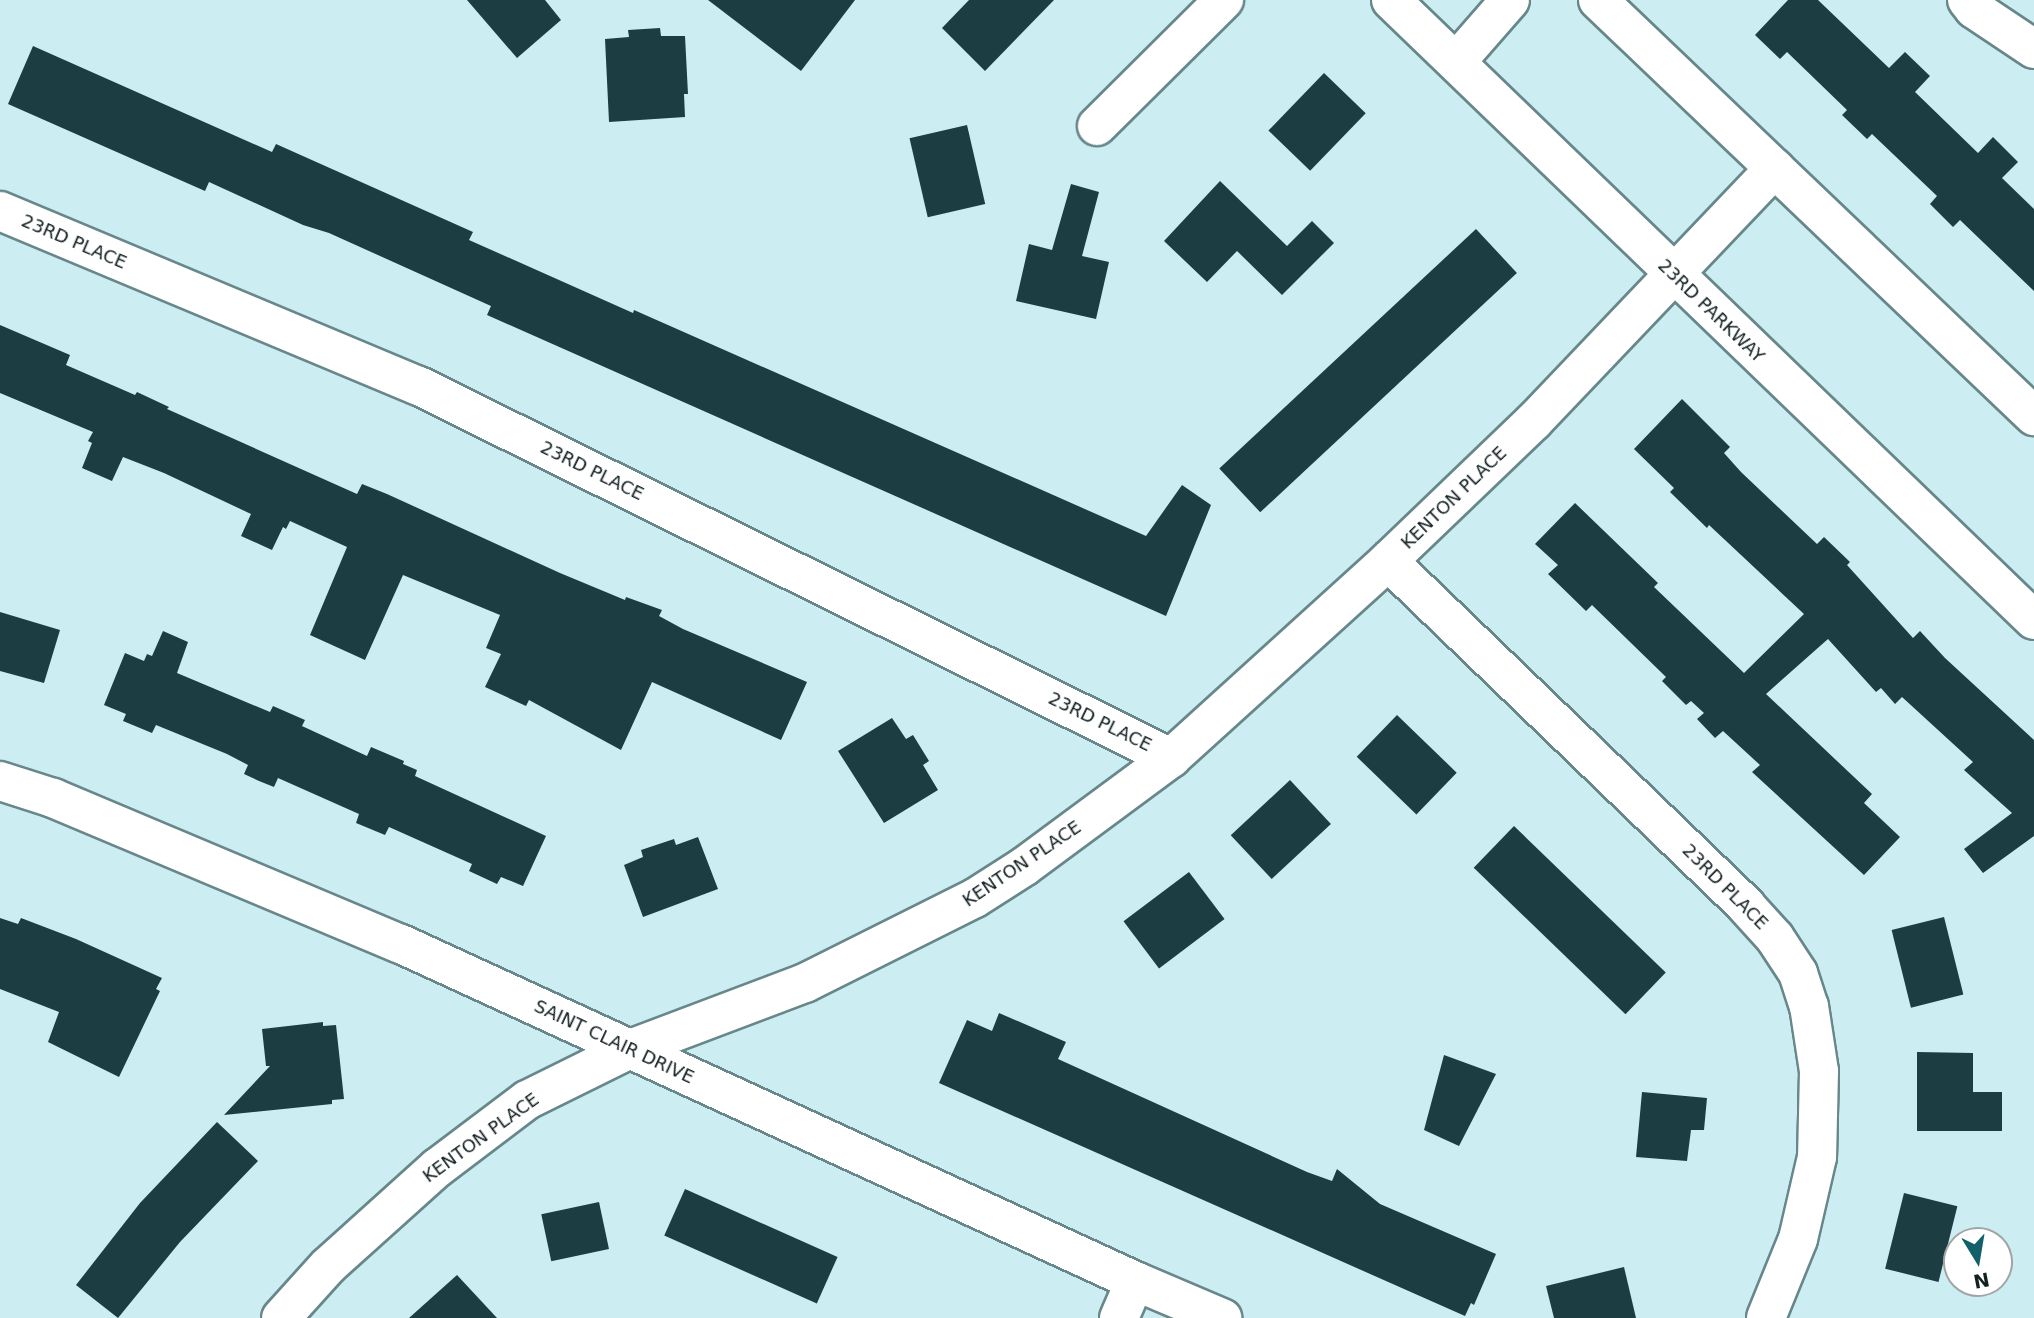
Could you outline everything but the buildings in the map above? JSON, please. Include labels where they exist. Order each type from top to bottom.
[{"type":"street","points":[[1097,126],[1224,0]]},
{"type":"street","name":"23RD PARKWAY","points":[[1391,0],[1600,200],[1673,275],[2033,617]]},
{"type":"street","points":[[1456,62],[1510,0]]},
{"type":"street","points":[[1598,0],[2034,416]]},
{"type":"street","points":[[1967,0],[1974,9],[2034,49]]},
{"type":"street","name":"KENTON PLACE","points":[[281,1318],[328,1266],[437,1168],[527,1100],[630,1049],[805,983],[964,904],[1025,866],[1171,758],[1388,561],[1534,421],[1775,168]]},
{"type":"street","name":"23RD PLACE","points":[[0,211],[419,386],[1171,758]]},
{"type":"street","name":"23RD PLACE","points":[[1388,561],[1746,905],[1775,937],[1798,973],[1809,1006],[1819,1071],[1817,1157],[1798,1239],[1766,1318]]},
{"type":"street","name":"SAINT CLAIR DRIVE","points":[[0,780],[53,798],[401,944],[1135,1281],[1222,1318]]},
{"type":"street","points":[[1119,1318],[1135,1281]]}]
